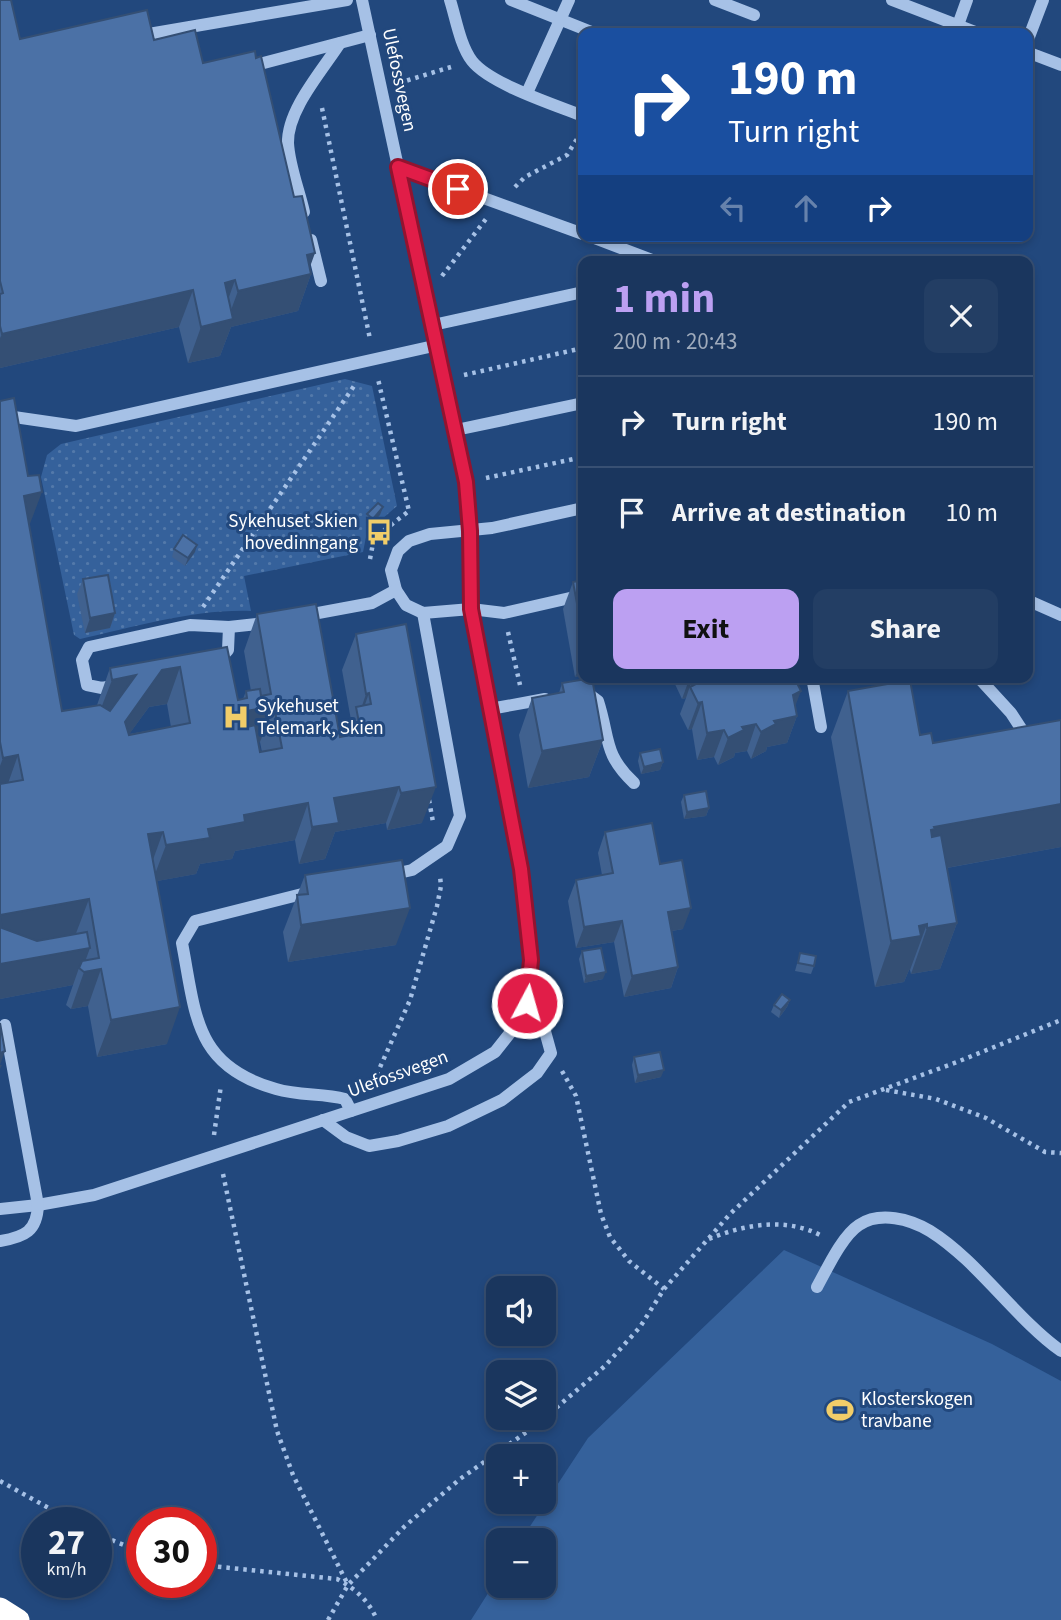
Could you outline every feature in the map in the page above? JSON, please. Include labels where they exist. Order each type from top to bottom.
[{"type":"highway","points":[[0,1608],[19,1620]]},
{"type":"street","points":[[121,38],[347,0]]},
{"type":"street","name":"Ulefossvegen","points":[[0,1209],[94,1195],[449,1079],[495,1052],[514,1027],[527,1003],[531,960],[521,869],[471,609],[466,482],[362,0]]},
{"type":"street","points":[[450,0],[472,61],[487,74],[578,114]]},
{"type":"street","points":[[511,0],[582,28]]},
{"type":"street","points":[[527,93],[569,0]]},
{"type":"street","points":[[715,0],[754,15]]},
{"type":"street","points":[[958,25],[967,0]]},
{"type":"street","points":[[1032,28],[1043,0]]},
{"type":"street","points":[[898,1],[966,28]]},
{"type":"street","points":[[240,69],[370,35]]},
{"type":"street","points":[[321,281],[288,145],[289,127],[298,106],[340,43]]},
{"type":"street","points":[[1033,54],[1061,65]]},
{"type":"street","points":[[398,167],[578,232]]},
{"type":"street","points":[[605,242],[642,256]]},
{"type":"street","points":[[433,325],[578,293]]},
{"type":"street","points":[[0,415],[76,426],[438,345]]},
{"type":"street","points":[[456,430],[578,403]]},
{"type":"street","points":[[578,510],[470,531],[430,534],[409,541],[398,551],[391,570],[396,590],[406,605],[423,613],[471,609],[504,613],[578,596]]},
{"type":"street","points":[[130,683],[102,688],[87,685],[82,660],[89,647],[190,625],[254,626],[372,603],[396,590]]},
{"type":"street","points":[[1033,602],[1060,611]]},
{"type":"street","points":[[373,878],[412,870],[447,846],[460,816],[423,613]]},
{"type":"street","points":[[204,667],[216,665],[228,650],[229,626]]},
{"type":"street","points":[[813,683],[821,727]]},
{"type":"street","points":[[984,683],[1011,713],[1024,733],[1023,746],[1016,750]]},
{"type":"street","points":[[490,709],[566,695],[590,695],[598,701],[611,755],[618,768],[634,783]]},
{"type":"street","points":[[322,890],[195,921],[183,943],[196,1016],[206,1043],[224,1065],[246,1078],[277,1090],[345,1099],[351,1111]]},
{"type":"street","points":[[323,1120],[345,1137],[369,1146],[398,1141],[448,1126],[502,1100],[537,1073],[551,1053],[543,1024],[527,1003]]},
{"type":"street","points":[[0,1241],[31,1231],[37,1221],[38,1205],[5,1025]]},
{"type":"street","points":[[817,1287],[849,1233],[860,1224],[872,1219],[892,1217],[910,1221],[931,1232],[964,1259],[1043,1338],[1061,1351]]},
{"type":"path","points":[[398,83],[472,61]]},
{"type":"path","points":[[314,83],[326,122],[371,344]]},
{"type":"path","points":[[463,376],[578,349]]},
{"type":"path","points":[[368,381],[379,379]]},
{"type":"path","points":[[190,625],[357,382]]},
{"type":"path","points":[[486,478],[578,458]]},
{"type":"path","points":[[504,613],[524,703]]},
{"type":"path","points":[[351,1111],[377,1074],[410,1000],[441,886],[438,852]]},
{"type":"path","points":[[328,1620],[348,1585],[405,1526],[440,1495],[535,1426],[605,1366],[640,1327],[664,1289],[730,1214],[849,1102],[1061,1020]]},
{"type":"path","points":[[551,1053],[576,1096],[601,1214],[610,1237],[629,1261],[664,1289]]},
{"type":"path","points":[[214,1136],[224,1065]]},
{"type":"path","points":[[884,1090],[936,1099],[986,1118],[1045,1152],[1061,1153]]},
{"type":"path","points":[[222,1170],[277,1431],[293,1475],[348,1585]]},
{"type":"path","points":[[706,1241],[740,1228],[765,1224],[788,1225],[815,1232],[839,1250]]},
{"type":"path","points":[[0,1481],[47,1507]]},
{"type":"path","points":[[217,1567],[328,1577],[348,1585],[370,1603],[377,1620]]},
{"type":"shaded area","points":[[345,379],[372,386],[397,506],[367,532],[363,552],[244,576],[251,611],[186,616],[80,639],[74,635],[41,477],[47,455],[61,444]]},
{"type":"shaded area","name":"Klosterskogen travbane","points":[[784,1250],[992,1344],[1061,1381],[1061,1620],[471,1620],[486,1596],[556,1598],[556,1528],[529,1528],[538,1514],[556,1514],[556,1487],[588,1438]]},
{"type":"building","points":[[0,0],[11,0],[20,39],[147,10],[154,40],[195,30],[203,63],[255,51],[256,58],[261,56],[294,197],[302,196],[315,253],[307,255],[311,274],[238,291],[235,280],[225,283],[233,319],[201,327],[193,290],[2,334]]},
{"type":"building","points":[[14,398],[28,476],[39,475],[42,492],[24,496],[62,711],[100,705],[110,711],[136,675],[112,680],[110,668],[227,647],[238,700],[247,698],[246,691],[260,689],[261,696],[271,694],[257,614],[316,604],[340,737],[361,733],[356,707],[371,704],[369,693],[366,694],[356,634],[406,624],[436,787],[401,793],[399,787],[334,798],[339,823],[312,827],[308,803],[244,815],[245,822],[208,829],[210,838],[166,845],[163,832],[148,834],[180,1007],[111,1020],[101,969],[84,972],[79,968],[82,961],[99,958],[89,899],[0,915],[0,784],[23,780],[18,755],[3,758],[0,742],[0,401]],"holes":[[[180,667],[190,723],[129,735],[125,722],[162,670]],[[274,706],[282,748],[260,752],[255,725],[243,728],[240,712]]]},
{"type":"building","points":[[378,503],[383,507],[373,519],[367,514]]},
{"type":"building","points":[[183,535],[197,545],[188,558],[174,549]]},
{"type":"building","points":[[108,575],[115,613],[90,618],[83,579]]},
{"type":"building","points":[[578,581],[578,609],[573,582]]},
{"type":"building","points":[[578,680],[578,683],[593,683],[603,740],[542,751],[532,698],[564,692],[562,683]]},
{"type":"building","points":[[698,683],[797,683],[801,691],[793,695],[797,716],[774,721],[776,724],[761,732],[756,724],[742,727],[744,730],[728,738],[724,730],[707,733],[702,702],[698,703],[690,687]]},
{"type":"building","points":[[893,683],[911,683],[920,735],[931,733],[933,743],[1061,720],[1061,804],[934,827],[935,829],[931,830],[932,837],[941,835],[957,923],[927,928],[927,924],[919,926],[921,936],[891,941],[848,691]]},
{"type":"building","points":[[660,749],[663,762],[644,767],[640,753]]},
{"type":"building","points":[[706,791],[709,808],[687,812],[684,795]]},
{"type":"building","points":[[652,823],[660,864],[682,860],[691,908],[668,912],[678,967],[632,976],[622,921],[584,927],[576,880],[613,873],[605,832]]},
{"type":"building","points":[[402,860],[410,908],[301,925],[297,895],[308,894],[305,875]]},
{"type":"building","points":[[0,917],[2,928],[37,941],[87,932],[90,948],[0,964]]},
{"type":"building","points":[[601,948],[606,972],[586,976],[582,951]]},
{"type":"building","points":[[800,953],[816,956],[814,966],[798,963]]},
{"type":"building","points":[[782,994],[790,1000],[781,1010],[774,1005]]},
{"type":"building","points":[[0,1023],[5,1051],[0,1053]]},
{"type":"building","points":[[660,1052],[664,1070],[638,1075],[634,1057]]},
{"type":"place","name":"Sykehuset Skien hovedinngang","points":[[379,532]]},
{"type":"place","name":"Sykehuset Telemark, Skien","points":[[236,717]]},
{"type":"place","name":"Klosterskogen travbane","points":[[840,1410]]},
{"type":"route","points":[[458,189],[398,167],[466,482],[471,609],[521,869],[531,960],[527,1003]]}]
